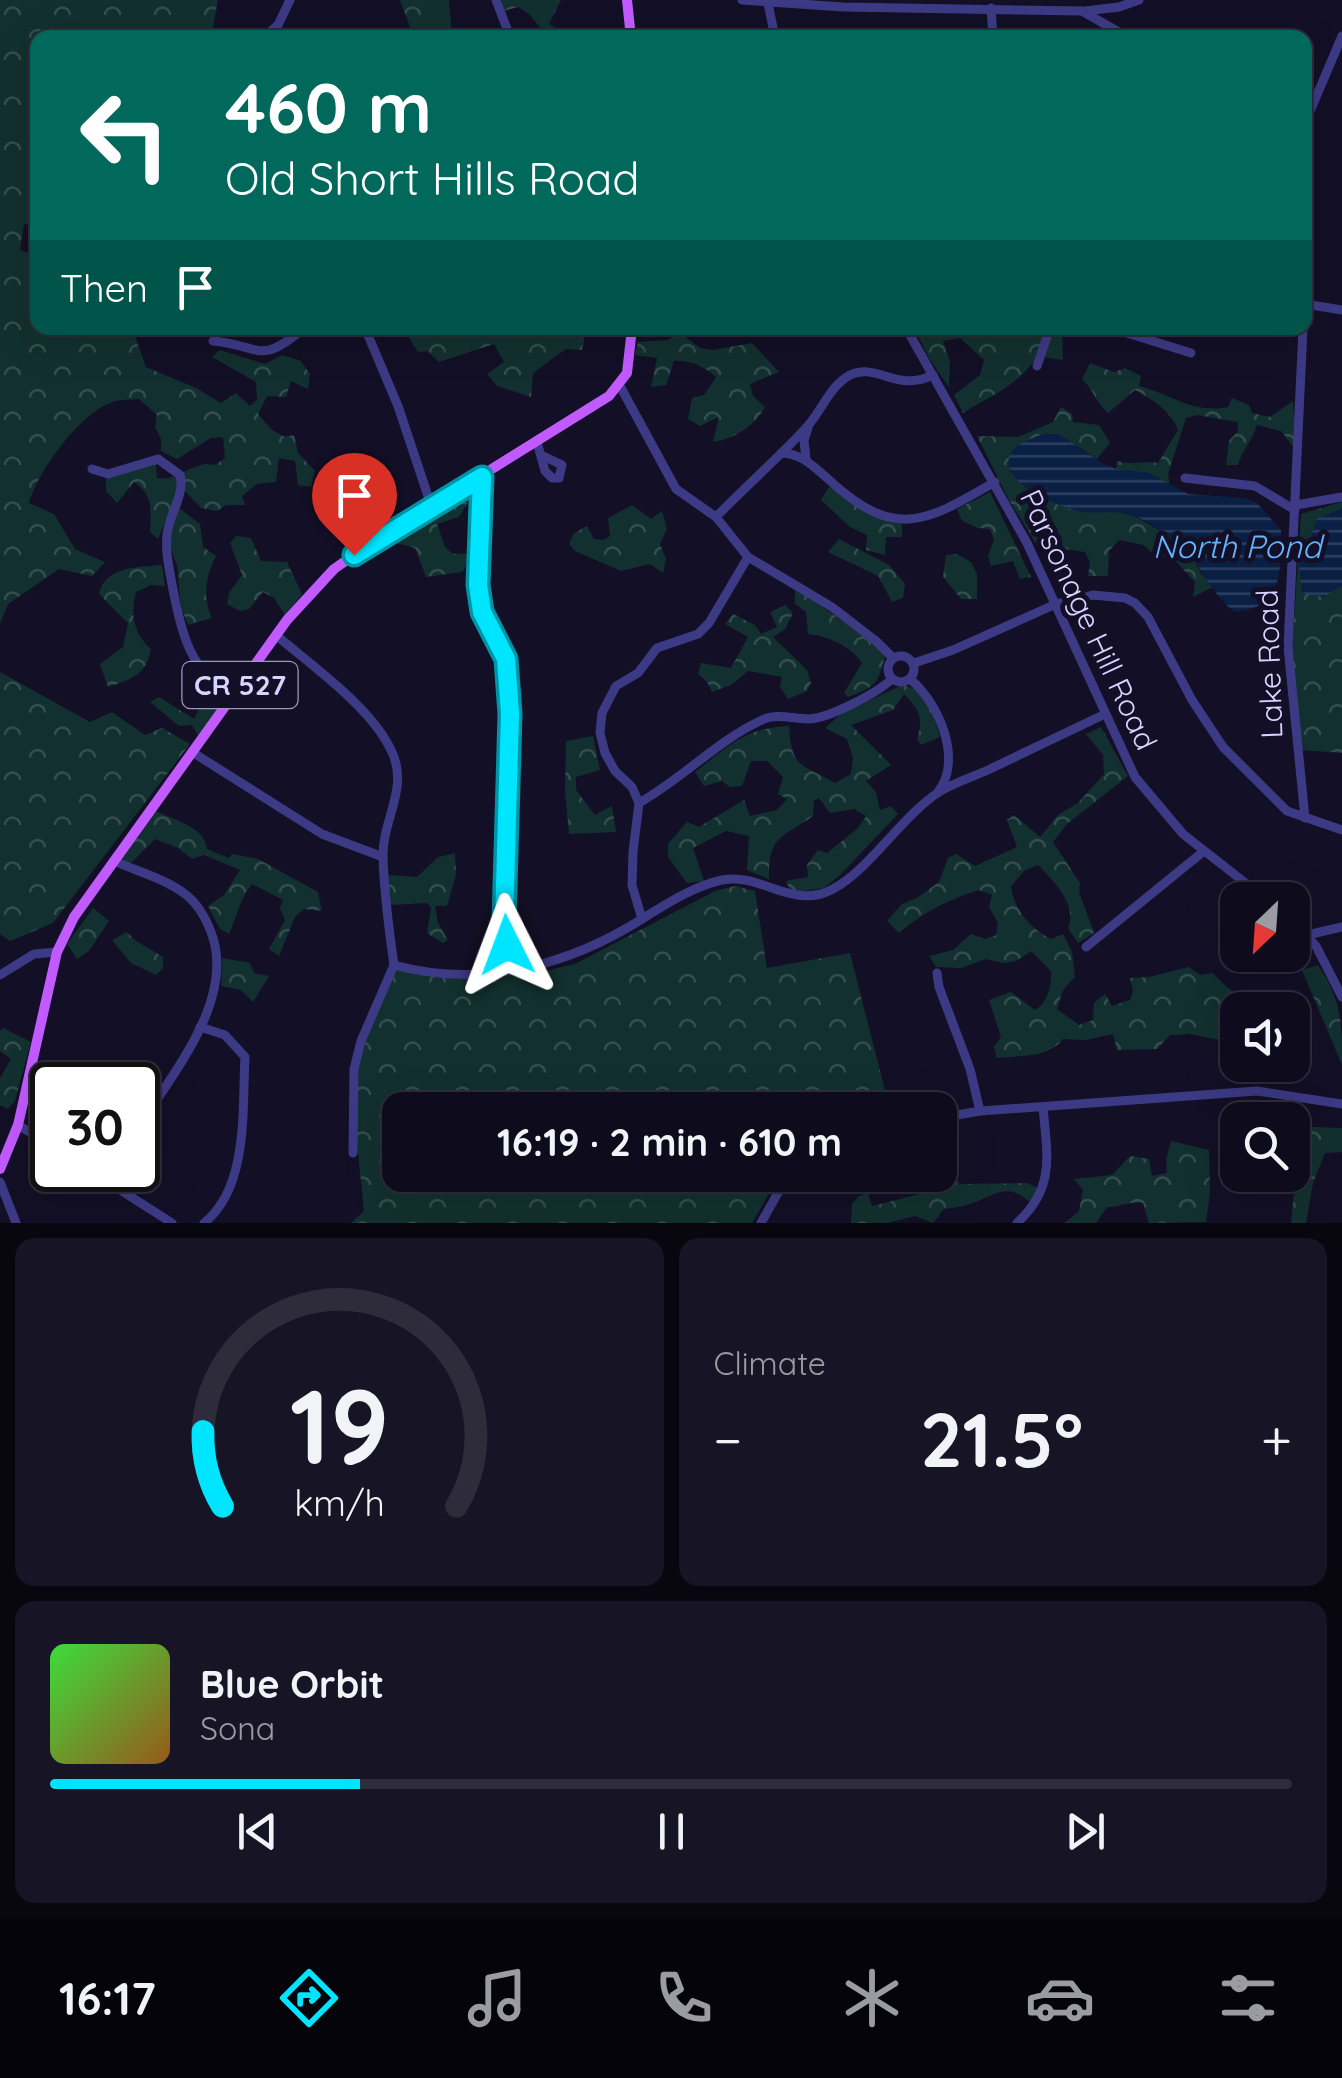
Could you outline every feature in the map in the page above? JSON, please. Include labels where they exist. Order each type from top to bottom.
[{"type":"main road","points":[[627,0],[630,30]]},
{"type":"main road","points":[[620,386],[627,373],[631,335]]},
{"type":"main road","name":"CR 527","points":[[0,1169],[18,1124],[57,952],[74,917],[276,635],[334,570],[620,386]]},
{"type":"street","points":[[272,30],[290,0]]},
{"type":"street","points":[[496,0],[507,30]]},
{"type":"street","points":[[742,0],[1082,11],[1139,0]]},
{"type":"street","points":[[768,3],[774,30]]},
{"type":"street","points":[[991,8],[992,30]]},
{"type":"street","points":[[1082,11],[1114,30]]},
{"type":"street","points":[[1312,107],[1342,36]]},
{"type":"street","points":[[1312,305],[1342,310]]},
{"type":"street","points":[[213,341],[259,352],[295,335]]},
{"type":"street","points":[[368,335],[398,406],[431,505]]},
{"type":"street","name":"Parsonage Hill Road","points":[[910,335],[994,482],[1056,604],[1135,777],[1150,799],[1204,852],[1243,882]]},
{"type":"street","points":[[1036,366],[1047,335]]},
{"type":"street","points":[[1135,335],[1191,352]]},
{"type":"street","name":"Lake Road","points":[[1303,335],[1288,647],[1304,818]]},
{"type":"street","points":[[716,516],[809,425],[834,388],[854,373],[871,372],[905,383],[919,382],[932,374]]},
{"type":"street","points":[[620,386],[676,489],[716,516],[748,557],[832,607],[893,658]]},
{"type":"street","points":[[806,459],[804,440],[809,425]]},
{"type":"street","points":[[537,442],[543,456]]},
{"type":"street","points":[[781,453],[806,459],[851,500],[898,519],[941,514],[994,482]]},
{"type":"street","points":[[92,469],[108,474],[152,459],[180,474],[182,486],[168,526],[166,558],[182,629],[197,664],[210,679],[234,695]]},
{"type":"street","points":[[482,477],[478,585],[482,612],[506,659],[510,714],[504,921],[510,969]]},
{"type":"street","points":[[1185,478],[1255,486],[1296,508],[1342,497]]},
{"type":"street","points":[[642,919],[632,885],[640,804],[632,787],[604,753],[600,734],[604,707],[616,686],[638,673],[657,648],[698,634],[748,557]]},
{"type":"street","points":[[914,663],[1056,604],[1093,595],[1124,598],[1136,603],[1148,617],[1192,700],[1223,746],[1287,811],[1342,830]]},
{"type":"street","points":[[276,635],[358,708],[390,748],[399,780],[383,857],[394,965],[361,1040],[354,1069],[353,1153]]},
{"type":"street","points":[[893,658],[904,656],[914,663]]},
{"type":"street","points":[[893,658],[888,668],[892,678],[900,682],[910,679]]},
{"type":"street","points":[[910,679],[914,663]]},
{"type":"street","points":[[640,804],[762,720],[820,718],[878,690],[892,678]]},
{"type":"street","points":[[394,965],[434,976],[454,976],[563,960],[589,950],[673,901],[726,879],[743,880],[796,897],[833,889],[937,793],[948,776],[950,763],[939,720],[910,679]]},
{"type":"street","points":[[937,793],[1104,714]]},
{"type":"street","points":[[192,752],[322,834],[383,857]]},
{"type":"street","points":[[950,763],[959,772],[976,776]]},
{"type":"street","points":[[1086,947],[1204,852]]},
{"type":"street","points":[[114,861],[184,892],[209,926],[218,957],[213,1000],[160,1093]]},
{"type":"street","points":[[1310,934],[1342,927]]},
{"type":"street","points":[[1310,940],[1342,996]]},
{"type":"street","points":[[0,976],[34,954],[57,952]]},
{"type":"street","points":[[937,973],[938,987],[970,1069],[980,1111]]},
{"type":"street","points":[[200,1027],[225,1035],[245,1056],[232,1181],[218,1210],[204,1223]]},
{"type":"street","points":[[957,1115],[1257,1091],[1342,1104]]},
{"type":"street","points":[[1017,1223],[1038,1200],[1046,1180],[1043,1106]]},
{"type":"street","points":[[18,1124],[30,1132]]},
{"type":"street","points":[[0,1182],[16,1223]]},
{"type":"street","points":[[123,1192],[172,1223]]},
{"type":"street","points":[[761,1223],[778,1192]]},
{"type":"green space","points":[[0,0],[218,0],[212,30],[30,30],[30,225],[24,224],[20,250],[30,254],[30,335],[135,335],[146,367],[221,403],[236,393],[250,406],[257,400],[256,382],[212,357],[220,350],[265,364],[282,355],[301,361],[310,374],[308,389],[291,381],[286,397],[267,396],[258,414],[272,430],[285,437],[294,435],[298,453],[315,471],[311,487],[298,485],[295,461],[279,458],[276,482],[257,484],[242,496],[245,505],[226,505],[217,511],[201,508],[186,492],[178,491],[158,539],[150,532],[150,504],[145,492],[134,482],[117,503],[106,491],[106,479],[145,463],[156,464],[157,478],[172,477],[200,465],[215,465],[225,458],[223,437],[211,438],[177,459],[161,451],[155,427],[157,415],[139,399],[118,400],[102,407],[63,444],[41,475],[29,503],[54,514],[75,549],[105,562],[92,576],[59,569],[8,604],[0,624]]},
{"type":"green space","points":[[400,0],[449,0],[451,30],[411,30]]},
{"type":"green space","points":[[501,0],[561,0],[549,24],[559,30],[542,30],[518,7],[504,11]]},
{"type":"green space","points":[[407,335],[585,335],[582,350],[566,349],[533,373],[531,397],[497,386],[487,374],[504,362],[494,344],[439,362],[427,351],[418,352]]},
{"type":"green space","points":[[683,335],[700,348],[714,350],[752,343],[779,372],[750,384],[753,396],[765,407],[756,420],[729,438],[713,442],[719,417],[700,426],[688,419],[692,398],[704,395],[716,377],[685,361],[674,361],[666,385],[651,387],[657,358],[635,355],[638,342]]},
{"type":"green space","points":[[918,335],[1062,335],[1063,360],[1037,356],[1014,382],[963,413],[954,395],[980,375],[984,360],[960,338],[943,341],[950,361],[949,387]]},
{"type":"green space","points":[[1090,363],[1114,372],[1125,368],[1141,376],[1139,386],[1203,408],[1228,407],[1232,398],[1249,405],[1252,413],[1270,417],[1293,401],[1296,450],[1281,431],[1257,425],[1238,465],[1226,465],[1229,441],[1238,431],[1238,422],[1197,415],[1186,418],[1168,474],[1170,486],[1149,473],[1116,469],[1117,461],[1158,463],[1178,430],[1166,411],[1135,390],[1108,413],[1082,379]]},
{"type":"green space","points":[[1061,407],[1072,414],[1073,422],[1099,425],[1110,443],[1097,459],[1056,436],[1037,437],[1012,451],[1024,486],[1082,512],[1119,512],[1136,517],[1173,538],[1192,556],[1213,587],[1193,597],[1195,582],[1171,556],[1157,557],[1143,545],[1119,540],[1109,551],[1108,576],[1088,576],[1090,562],[1085,552],[1037,545],[977,436],[1018,437],[1053,422]]},
{"type":"green space","points":[[829,487],[879,518],[902,524],[902,537],[886,537],[885,555],[866,550],[867,535],[850,527],[821,500]]},
{"type":"green space","points":[[472,490],[459,517],[437,524],[445,547],[453,554],[474,553],[462,572],[426,577],[415,548],[390,541],[413,520]]},
{"type":"green space","points":[[990,492],[1031,577],[1020,579],[1013,561],[991,566],[988,556],[994,540],[990,529],[962,521],[957,509]]},
{"type":"green space","points":[[1342,502],[1342,753],[1301,750],[1292,650],[1301,514]]},
{"type":"green space","points":[[632,505],[651,519],[662,511],[667,529],[660,544],[666,559],[663,573],[650,564],[621,571],[575,551],[569,544],[574,533],[587,526],[594,539],[604,540],[610,536],[608,518]]},
{"type":"green space","points":[[179,508],[200,524],[203,547],[216,556],[206,586],[212,618],[188,625],[170,542]]},
{"type":"green space","points":[[236,536],[251,538],[261,561],[287,562],[302,594],[285,615],[274,598],[263,592],[249,609],[240,611],[227,604],[229,593],[242,575],[230,543]]},
{"type":"green space","points":[[839,539],[889,565],[905,584],[903,598],[892,602],[878,576],[828,552]]},
{"type":"green space","points":[[957,554],[971,562],[977,574],[977,599],[961,599],[943,577],[946,555]]},
{"type":"green space","points":[[162,565],[165,586],[151,585],[136,592],[134,600],[135,623],[151,649],[146,665],[137,675],[108,687],[100,664],[123,647],[128,623],[99,594],[102,585],[124,570]]},
{"type":"green space","points":[[795,587],[886,652],[871,686],[848,697],[844,693],[862,663],[838,643],[808,634],[806,612],[795,604]]},
{"type":"green space","points":[[785,605],[793,613],[785,629],[773,637],[807,670],[811,683],[807,691],[788,699],[780,687],[782,677],[748,671],[731,685],[712,692],[698,674],[701,663],[731,668],[748,637],[725,624],[733,614],[755,625],[761,634],[777,627],[770,612]]},
{"type":"green space","points":[[0,672],[90,722],[112,712],[145,735],[162,728],[190,744],[53,923],[10,941],[0,934]]},
{"type":"green space","points":[[902,685],[918,689],[933,714],[940,737],[921,745],[917,739],[919,714],[904,694],[893,710],[851,725],[891,765],[866,781],[876,792],[880,810],[891,806],[898,814],[840,875],[824,888],[791,893],[786,881],[808,877],[807,865],[818,850],[827,853],[858,828],[866,816],[854,809],[830,813],[819,798],[814,801],[813,816],[775,845],[769,879],[747,870],[749,836],[726,831],[693,848],[704,881],[687,883],[668,857],[668,844],[687,822],[699,827],[744,800],[750,816],[777,810],[787,799],[778,794],[783,777],[767,761],[751,761],[742,786],[730,787],[722,781],[704,786],[695,772],[748,735],[789,726],[796,759],[835,783],[851,774],[853,758],[847,739],[825,728],[841,714]]},
{"type":"green space","points":[[210,688],[225,700],[199,737],[192,725],[179,726],[150,702],[159,697],[194,719]]},
{"type":"green space","points":[[1101,727],[1128,776],[1067,824],[1053,842],[1080,883],[1079,892],[1094,933],[1078,943],[1068,928],[1067,902],[1038,865],[1024,871],[1011,886],[1019,910],[1030,924],[1051,939],[1063,934],[1072,952],[1075,977],[1063,990],[1057,1009],[1079,1025],[1093,1020],[1094,1003],[1105,994],[1112,1006],[1130,1000],[1130,978],[1189,967],[1200,975],[1213,973],[1234,992],[1220,992],[1220,1040],[1170,1035],[1157,1049],[1117,1050],[1113,1034],[1086,1040],[1063,1039],[1041,1053],[997,1058],[994,1047],[1001,1037],[989,1000],[1011,992],[1035,1010],[1048,993],[1051,971],[1031,951],[1016,961],[986,959],[961,968],[936,967],[929,956],[953,950],[971,934],[985,939],[996,935],[998,923],[989,907],[992,895],[979,890],[957,898],[899,933],[887,921],[902,904],[939,882],[948,858],[956,854],[975,866],[1017,847],[1007,820],[1014,815],[1040,837],[1058,815],[1078,803],[1104,774],[1103,755],[1086,734]]},
{"type":"green space","points":[[593,736],[600,770],[576,777],[576,790],[595,815],[612,806],[616,832],[569,834],[566,741]]},
{"type":"green space","points":[[156,811],[195,830],[207,849],[229,858],[232,854],[258,859],[318,892],[322,911],[304,909],[295,917],[279,956],[269,949],[285,920],[280,908],[283,900],[252,884],[229,934],[220,929],[208,906],[224,895],[240,870],[204,855],[192,859],[178,848],[155,839],[130,864],[118,860]]},
{"type":"green space","points":[[455,853],[456,875],[447,906],[435,906],[438,923],[448,940],[443,943],[427,933],[431,908],[427,903],[390,905],[388,875],[417,877],[438,857]]},
{"type":"green space","points":[[735,886],[755,891],[767,968],[850,953],[885,1092],[382,1092],[382,1192],[770,1192],[752,1223],[351,1223],[364,1211],[352,1094],[365,1029],[398,963],[445,973],[530,967],[546,971],[575,964],[715,891]]},
{"type":"green space","points":[[93,908],[109,921],[89,951],[77,959],[67,944]]},
{"type":"green space","points":[[127,932],[163,957],[163,968],[156,975],[131,963],[112,940]]},
{"type":"green space","points":[[222,958],[250,963],[254,973],[269,976],[253,1002],[241,990],[221,986]]},
{"type":"green space","points":[[1318,965],[1332,990],[1339,1013],[1342,1065],[1303,972],[1310,972],[1310,968]]},
{"type":"green space","points":[[3,1028],[31,1042],[15,1101],[8,1109],[0,1105],[0,1078],[11,1059],[0,1051]]},
{"type":"green space","points":[[1312,1127],[1342,1128],[1342,1152],[1325,1153],[1313,1183],[1306,1223],[1291,1223],[1294,1192],[1310,1192]]},
{"type":"green space","points":[[1171,1141],[1209,1150],[1206,1222],[1149,1223],[1143,1203],[1138,1203],[1107,1207],[1096,1223],[1065,1223],[1079,1211],[1083,1190],[1074,1179],[1112,1175],[1130,1156],[1149,1159],[1152,1176],[1167,1173]]},
{"type":"green space","points":[[957,1180],[960,1184],[1027,1183],[1040,1189],[1031,1203],[1015,1193],[1001,1192],[944,1209],[933,1223],[915,1216],[887,1223],[851,1223],[852,1204],[859,1196],[868,1193],[872,1206],[928,1192],[957,1192]]},
{"type":"water","name":"North Pond","points":[[1042,434],[1059,434],[1102,463],[1149,473],[1188,494],[1244,498],[1257,503],[1281,530],[1279,573],[1271,595],[1251,609],[1235,612],[1180,544],[1154,526],[1123,513],[1073,510],[1022,485],[1009,465],[1010,455]]},
{"type":"water","points":[[1342,508],[1342,586],[1323,597],[1302,593],[1299,567],[1317,519]]},
{"type":"route","points":[[354,555],[482,477],[478,585],[482,612],[506,659],[510,714],[504,921],[507,945]]}]
